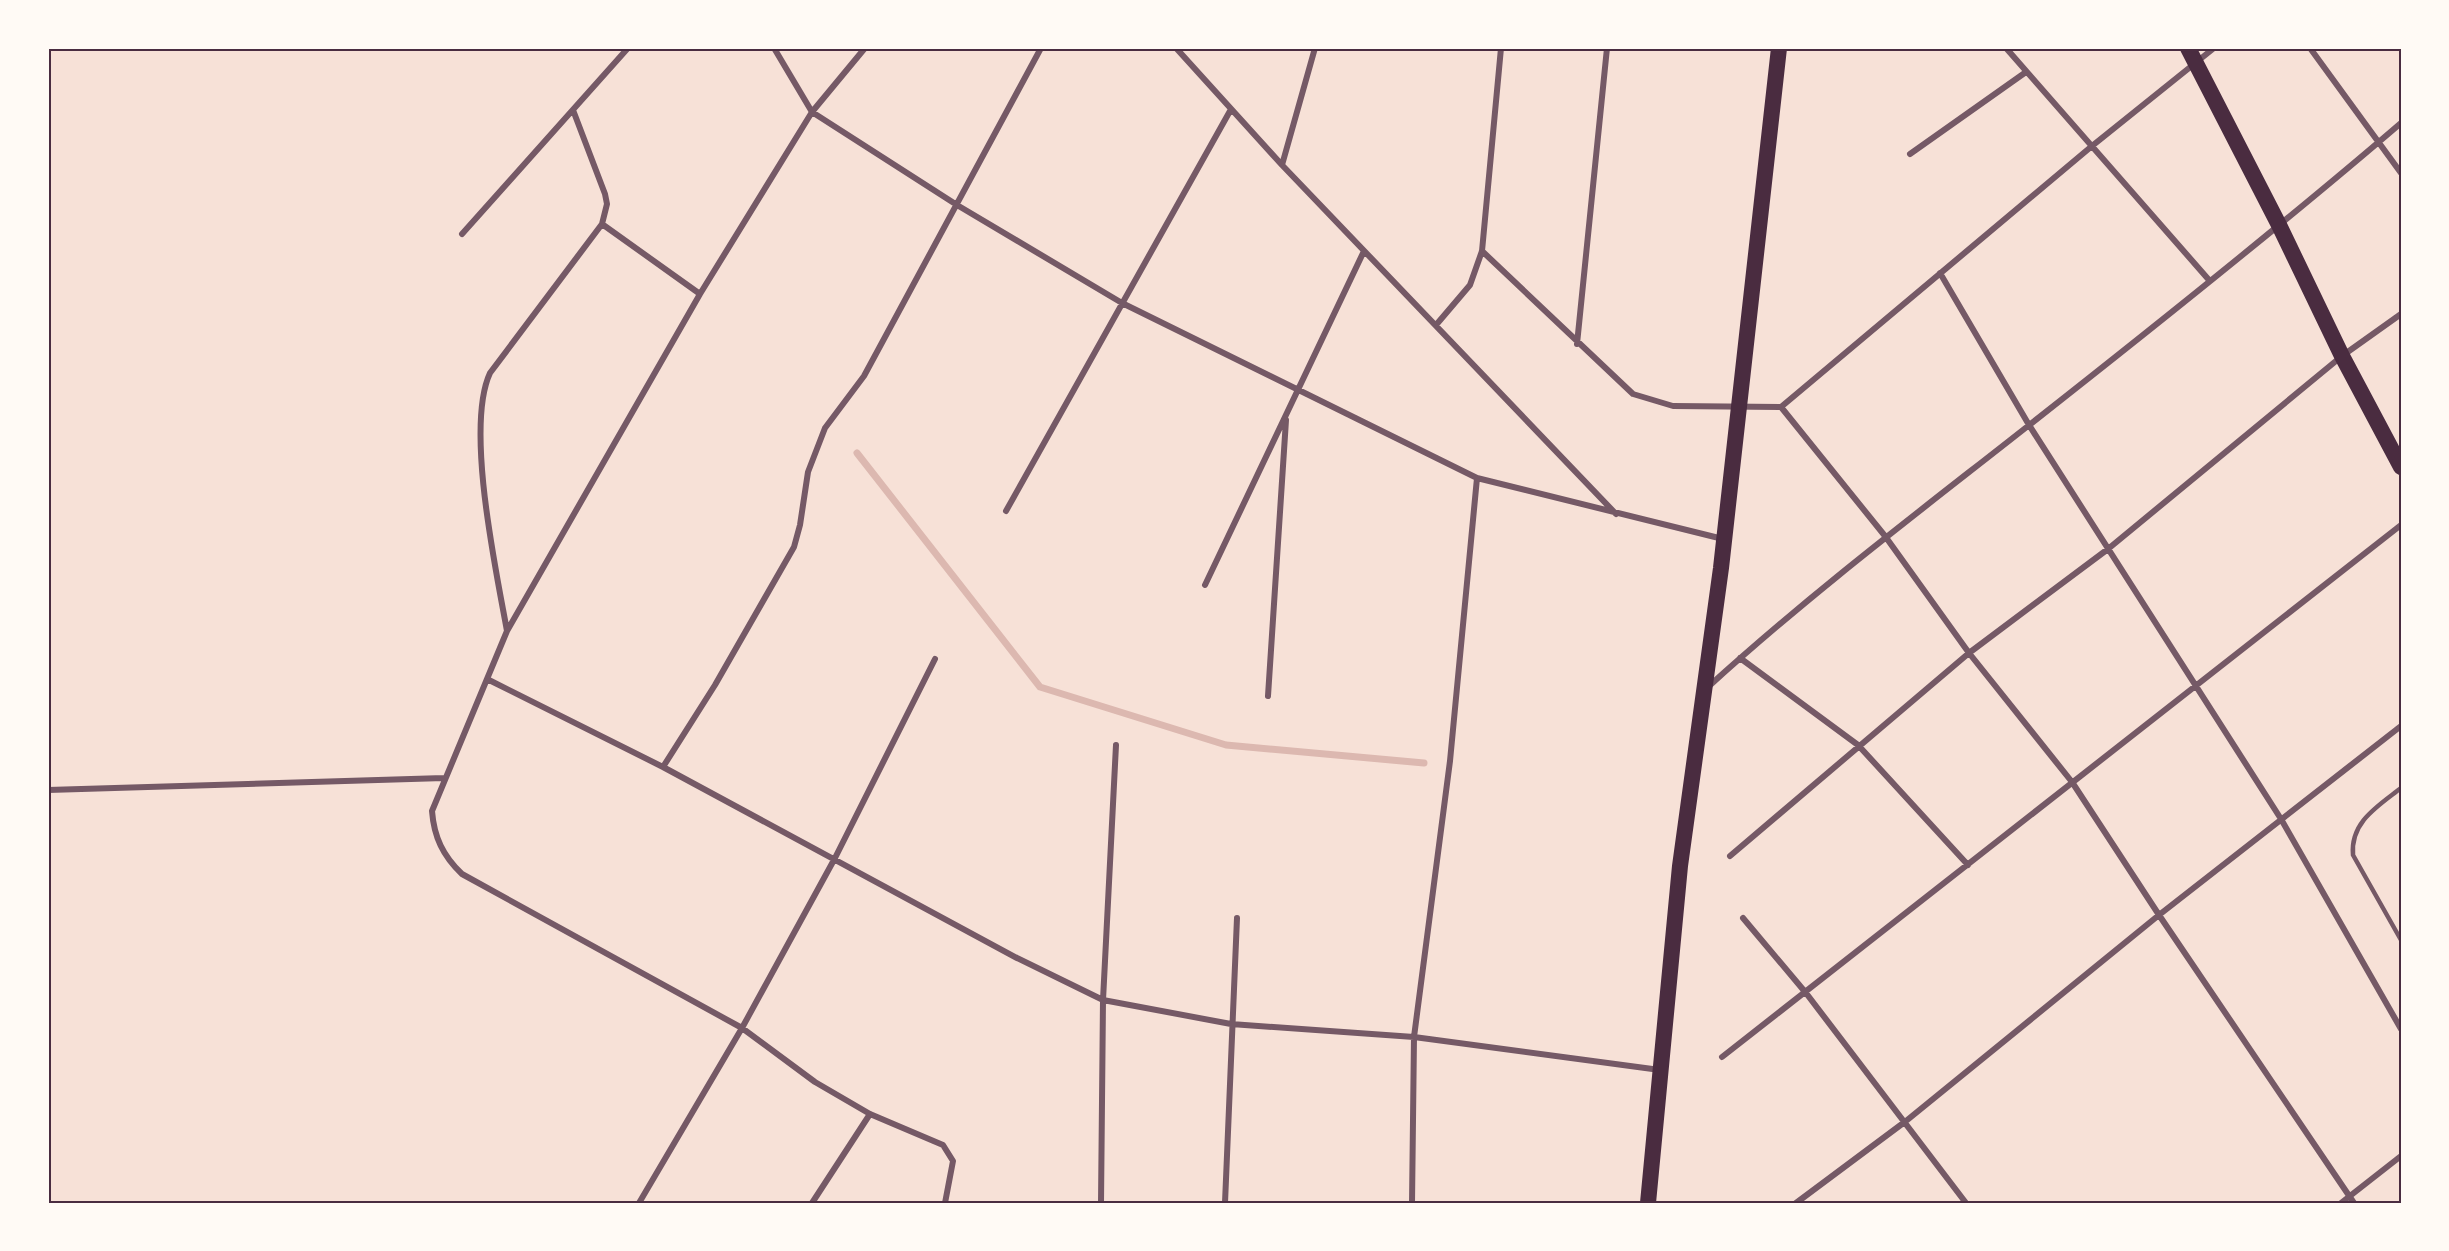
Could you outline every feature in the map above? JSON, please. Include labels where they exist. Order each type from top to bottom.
[{"type":"highway","points":[[1648,1203],[1680,866],[1706,689],[1740,409],[1779,48]]},
{"type":"highway","points":[[2192,55],[2279,225],[2342,356],[2401,467]]},
{"type":"street","points":[[462,234],[628,48]]},
{"type":"street","points":[[774,48],[812,112],[957,205],[1122,303],[1477,478],[1723,539]]},
{"type":"street","points":[[865,48],[812,112],[700,294],[507,632],[444,778],[432,811],[433,829],[446,859],[462,874],[742,1028],[815,1082],[870,1114],[943,1145],[953,1161],[945,1203]]},
{"type":"street","points":[[663,767],[716,686],[786,561],[800,525],[808,472],[825,428],[864,376],[1041,48]]},
{"type":"street","points":[[1176,48],[1230,111],[1616,514]]},
{"type":"street","points":[[1282,165],[1315,48]]},
{"type":"street","points":[[1436,325],[1470,285],[1482,251],[1501,48]]},
{"type":"street","points":[[1577,344],[1607,48]]},
{"type":"street","points":[[2006,48],[2209,280]]},
{"type":"street","points":[[1482,251],[1577,344],[1633,394],[1673,406],[1740,409],[1781,407],[2092,146],[2192,55],[2214,48]]},
{"type":"street","points":[[2310,48],[2401,173]]},
{"type":"street","points":[[1910,154],[2026,72]]},
{"type":"street","points":[[507,632],[489,536],[483,464],[481,406],[483,388],[490,373],[602,224],[607,204],[605,194],[573,110]]},
{"type":"street","points":[[1006,511],[1230,111]]},
{"type":"street","points":[[1706,689],[1740,657],[1885,536],[2029,425],[2279,225],[2401,123]]},
{"type":"street","points":[[602,224],[700,294]]},
{"type":"street","points":[[1205,585],[1364,251]]},
{"type":"street","points":[[1940,273],[2029,425],[2280,819],[2401,1029]]},
{"type":"street","points":[[1730,856],[1969,653],[2108,549],[2342,356],[2401,314]]},
{"type":"street","points":[[1781,407],[1885,536],[1969,653],[2072,782],[2354,1203]]},
{"type":"street","points":[[1268,696],[1286,417]]},
{"type":"street","points":[[1412,1203],[1414,1037],[1450,761],[1477,478]]},
{"type":"street","points":[[1722,1057],[2401,525]]},
{"type":"street","points":[[1740,657],[1858,746],[1968,865]]},
{"type":"street","points":[[639,1203],[742,1028],[835,858],[935,659]]},
{"type":"street","points":[[487,679],[663,767],[1017,958],[1103,1000],[1231,1024],[1414,1037],[1660,1070]]},
{"type":"street","points":[[1796,1203],[1906,1121],[2159,915],[2401,726]]},
{"type":"street","points":[[1101,1203],[1103,1000],[1116,745]]},
{"type":"street","points":[[48,790],[444,778]]},
{"type":"street","points":[[1225,1203],[1237,918]]},
{"type":"street","points":[[1743,918],[1806,993],[1906,1121],[1966,1203]]},
{"type":"street","points":[[812,1203],[870,1114]]},
{"type":"street","points":[[2341,1203],[2401,1156]]},
{"type":"lane","points":[[2401,788],[2362,822],[2352,842],[2353,855],[2401,940]]},
{"type":"waterway","points":[[857,453],[1040,687],[1226,745],[1424,763]]}]
